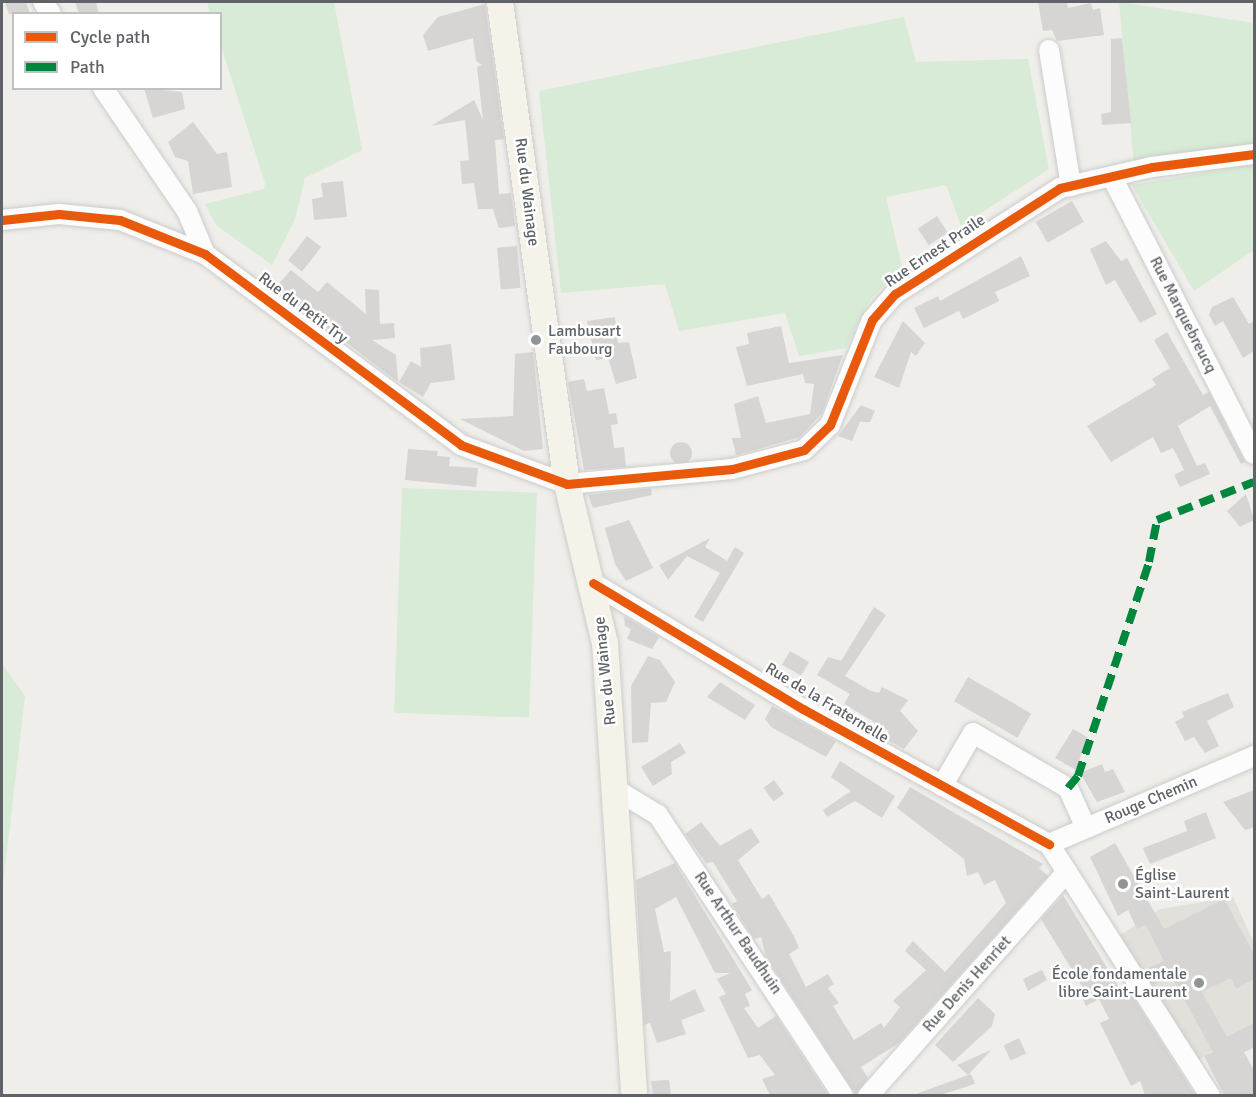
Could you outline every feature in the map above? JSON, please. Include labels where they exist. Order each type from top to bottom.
[{"type":"main road","name":"Rue du Wainage","points":[[500,2],[567,484],[593,582],[605,643],[633,1095]]},
{"type":"street","points":[[1049,50],[1071,186]]},
{"type":"street","name":"Rue du Petit Try","points":[[104,90],[187,211],[206,254]]},
{"type":"street","name":"Rue Ernest Praile","points":[[567,484],[732,469],[804,450],[830,425],[872,321],[895,294],[1071,186],[1112,177],[1254,154]]},
{"type":"street","name":"Rue Marquebreucq","points":[[1112,177],[1254,454]]},
{"type":"street","name":"Rue du Petit Try","points":[[2,220],[59,214],[120,220],[206,254],[461,445],[567,484]]},
{"type":"street","name":"Rue de la Fraternelle","points":[[593,582],[942,786],[1048,844]]},
{"type":"street","points":[[942,786],[973,733],[1068,788],[1086,828]]},
{"type":"street","name":"Rouge Chemin","points":[[1048,844],[1254,756]]},
{"type":"street","name":"Rue Arthur Baudhuin","points":[[615,789],[658,815],[843,1095]]},
{"type":"street","points":[[1048,844],[1210,1095]]},
{"type":"street","name":"Rue Denis Henriet","points":[[868,1095],[1067,872]]},
{"type":"shaded area","name":"École fondamentale libre Saint-Laurent","points":[[1233,897],[1254,943],[1254,1023],[1199,1060],[1114,939],[1160,909]]},
{"type":"green space","points":[[207,2],[334,2],[362,150],[305,178],[295,219],[272,265],[216,225],[205,204],[264,189],[265,183],[222,49],[222,12],[210,12]]},
{"type":"green space","points":[[1119,2],[1254,23],[1254,144],[1134,164]]},
{"type":"green space","points":[[904,17],[916,62],[1028,59],[1049,169],[961,226],[946,185],[886,197],[902,267],[870,300],[846,348],[799,356],[785,313],[679,331],[665,284],[561,293],[539,91]]},
{"type":"green space","points":[[1254,164],[1254,250],[1194,291],[1132,185]]},
{"type":"green space","points":[[402,488],[537,493],[529,718],[394,713]]},
{"type":"green space","points":[[2,664],[25,696],[2,894]]},
{"type":"building","points":[[5,2],[26,2],[29,12],[9,14]]},
{"type":"building","points":[[75,2],[96,2],[98,12],[78,12]]},
{"type":"building","points":[[1038,2],[1067,2],[1068,8],[1091,3],[1093,10],[1100,8],[1104,35],[1057,41],[1052,30],[1043,31]]},
{"type":"building","points":[[485,4],[504,139],[495,140],[499,194],[511,193],[515,226],[499,228],[493,209],[478,209],[474,183],[462,184],[460,161],[469,160],[465,120],[431,126],[474,100],[483,120],[477,67],[482,65],[476,61],[473,38],[428,51],[423,35],[438,17]]},
{"type":"building","points":[[1122,38],[1131,123],[1102,125],[1101,114],[1111,112],[1111,39]]},
{"type":"building","points":[[145,90],[182,92],[185,109],[153,118]]},
{"type":"building","points":[[193,122],[217,154],[227,152],[232,187],[193,194],[188,161],[175,157],[168,142]]},
{"type":"building","points":[[343,181],[347,217],[314,220],[312,199],[323,197],[321,183]]},
{"type":"building","points":[[1072,201],[1084,222],[1048,243],[1036,222]]},
{"type":"building","points":[[937,216],[948,233],[929,245],[918,229]]},
{"type":"building","points":[[307,236],[321,247],[302,272],[288,260]]},
{"type":"building","points":[[1106,241],[1121,261],[1127,258],[1157,314],[1140,323],[1115,280],[1106,285],[1090,249]]},
{"type":"building","points":[[517,246],[521,288],[501,290],[497,248]]},
{"type":"building","points":[[1021,256],[1030,276],[995,292],[999,301],[963,319],[959,311],[924,328],[914,308],[938,296],[940,301]]},
{"type":"building","points":[[291,270],[318,292],[327,282],[366,314],[365,289],[379,290],[380,324],[394,323],[395,338],[372,340],[396,355],[398,382],[275,288]]},
{"type":"building","points":[[1233,297],[1249,324],[1254,321],[1254,351],[1243,358],[1223,321],[1215,326],[1209,315],[1212,307]]},
{"type":"building","points":[[615,317],[618,343],[629,342],[637,378],[616,384],[608,358],[596,360],[587,321]]},
{"type":"building","points":[[903,321],[925,343],[916,356],[911,352],[899,388],[874,377]]},
{"type":"building","points":[[781,326],[789,363],[843,355],[822,413],[800,437],[736,455],[732,438],[741,438],[734,404],[758,396],[766,423],[810,414],[814,384],[805,383],[803,374],[747,386],[736,347],[749,344],[747,333]]},
{"type":"building","points":[[1167,332],[1203,395],[1209,392],[1245,462],[1241,464],[1210,406],[1178,426],[1197,466],[1205,463],[1210,474],[1180,487],[1174,475],[1184,470],[1173,448],[1161,453],[1153,437],[1111,462],[1087,426],[1156,385],[1152,379],[1170,368],[1154,340]]},
{"type":"building","points":[[451,344],[455,380],[431,383],[423,397],[399,382],[411,361],[421,367],[420,348]]},
{"type":"building","points":[[533,352],[543,449],[524,451],[460,419],[513,416],[515,354]]},
{"type":"building","points":[[584,379],[587,391],[604,388],[609,414],[616,413],[618,424],[611,425],[614,448],[624,447],[626,467],[584,470],[568,382]]},
{"type":"building","points":[[861,405],[875,411],[870,422],[860,422],[852,441],[838,436]]},
{"type":"building","points":[[681,442],[689,445],[692,453],[689,461],[681,464],[673,461],[670,453],[673,445]]},
{"type":"building","points":[[408,449],[438,451],[437,456],[450,457],[449,466],[478,468],[476,487],[405,480]]},
{"type":"building","points":[[651,488],[652,495],[593,508],[588,495]]},
{"type":"building","points":[[1246,494],[1254,520],[1240,527],[1227,511]]},
{"type":"building","points":[[629,520],[653,568],[626,581],[615,564],[605,528]]},
{"type":"building","points":[[710,538],[705,547],[727,561],[735,547],[744,553],[703,622],[694,617],[720,573],[687,556],[668,580],[659,565]]},
{"type":"building","points":[[874,607],[886,615],[845,676],[869,690],[879,693],[882,687],[908,700],[900,711],[918,731],[904,749],[884,738],[889,731],[844,704],[850,694],[817,675],[828,657],[841,661]]},
{"type":"building","points":[[624,616],[659,637],[652,649],[627,639],[631,629],[625,626]]},
{"type":"building","points":[[790,651],[809,662],[801,676],[782,665]]},
{"type":"building","points":[[648,656],[660,660],[675,682],[666,702],[651,703],[648,742],[632,743],[631,686]]},
{"type":"building","points":[[968,677],[1031,714],[1017,738],[954,701]]},
{"type":"building","points":[[720,682],[755,705],[745,720],[707,697]]},
{"type":"building","points":[[1228,693],[1234,707],[1207,721],[1219,746],[1205,753],[1194,737],[1185,741],[1175,722],[1184,717],[1182,712]]},
{"type":"building","points":[[772,706],[836,741],[826,757],[771,727],[765,719]]},
{"type":"building","points":[[1073,729],[1087,737],[1076,770],[1055,758]]},
{"type":"building","points":[[680,743],[686,753],[671,762],[672,774],[653,786],[641,767]]},
{"type":"building","points":[[840,761],[895,796],[882,818],[855,801],[827,817],[823,810],[851,791],[831,777]]},
{"type":"building","points":[[1102,764],[1105,772],[1113,769],[1125,792],[1097,802],[1080,773]]},
{"type":"building","points":[[774,780],[784,794],[773,801],[763,788]]},
{"type":"building","points":[[910,787],[1043,864],[1039,868],[1048,876],[899,1043],[861,1067],[868,1078],[856,1095],[766,957],[761,937],[754,939],[732,904],[737,901],[713,862],[706,863],[685,834],[701,822],[720,846],[751,828],[760,842],[738,860],[762,899],[769,894],[794,936],[799,948],[789,954],[806,987],[828,974],[834,984],[828,988],[839,1003],[833,1006],[854,1040],[881,1023],[884,1028],[900,1007],[893,1001],[926,970],[905,951],[913,941],[945,972],[1006,903],[995,880],[984,885],[978,872],[967,876],[964,859],[897,808]]},
{"type":"building","points":[[1254,790],[1254,827],[1245,830],[1223,802]]},
{"type":"building","points":[[1206,812],[1216,838],[1150,864],[1143,848],[1187,831],[1184,821]]},
{"type":"building","points":[[1115,843],[1164,929],[1224,899],[1254,954],[1254,979],[1236,989],[1231,978],[1202,992],[1227,1037],[1254,1023],[1253,1048],[1244,1052],[1254,1070],[1254,1095],[1224,1095],[1204,1056],[1213,1052],[1171,975],[1153,985],[1144,970],[1164,961],[1146,925],[1137,929],[1128,910],[1118,916],[1090,857]]},
{"type":"building","points":[[675,863],[752,990],[745,994],[750,1006],[744,1008],[758,1028],[776,1016],[828,1095],[770,1095],[762,1079],[775,1075],[760,1055],[748,1058],[719,997],[726,994],[717,979],[730,973],[715,973],[676,897],[655,909],[664,952],[671,951],[670,1001],[695,989],[705,1011],[681,1020],[686,1034],[657,1043],[650,1023],[644,1025],[636,880]]},
{"type":"building","points":[[1063,895],[1120,989],[1126,986],[1195,1095],[1145,1095],[1140,1081],[1131,1086],[1100,1023],[1109,1019],[1099,999],[1086,1006],[1081,995],[1086,993],[1041,919]]},
{"type":"building","points":[[1042,970],[1047,980],[1028,991],[1023,979]]},
{"type":"building","points":[[978,998],[995,1014],[992,1026],[953,1062],[935,1045]]},
{"type":"building","points":[[1019,1038],[1026,1053],[1011,1061],[1004,1045]]},
{"type":"building","points":[[991,1050],[968,1075],[957,1065]]},
{"type":"building","points":[[971,1074],[975,1084],[940,1095],[913,1095]]},
{"type":"building","points":[[669,1080],[671,1095],[653,1095],[651,1081]]},
{"type":"marked path","points":[[1068,788],[1078,776],[1149,562],[1157,520],[1254,482]]},
{"type":"cycle path","points":[[2,220],[59,214],[120,220],[205,254],[461,445],[567,484],[732,469],[804,450],[830,425],[872,320],[895,294],[1060,188],[1152,167],[1254,154]]},
{"type":"cycle path","points":[[593,583],[803,709],[1049,844]]},
{"type":"place","name":"Lambusart Faubourg","points":[[536,340]]},
{"type":"place","name":"Église Saint-Laurent","points":[[1123,884]]},
{"type":"place","name":"École fondamentale libre Saint-Laurent","points":[[1199,983]]}]
